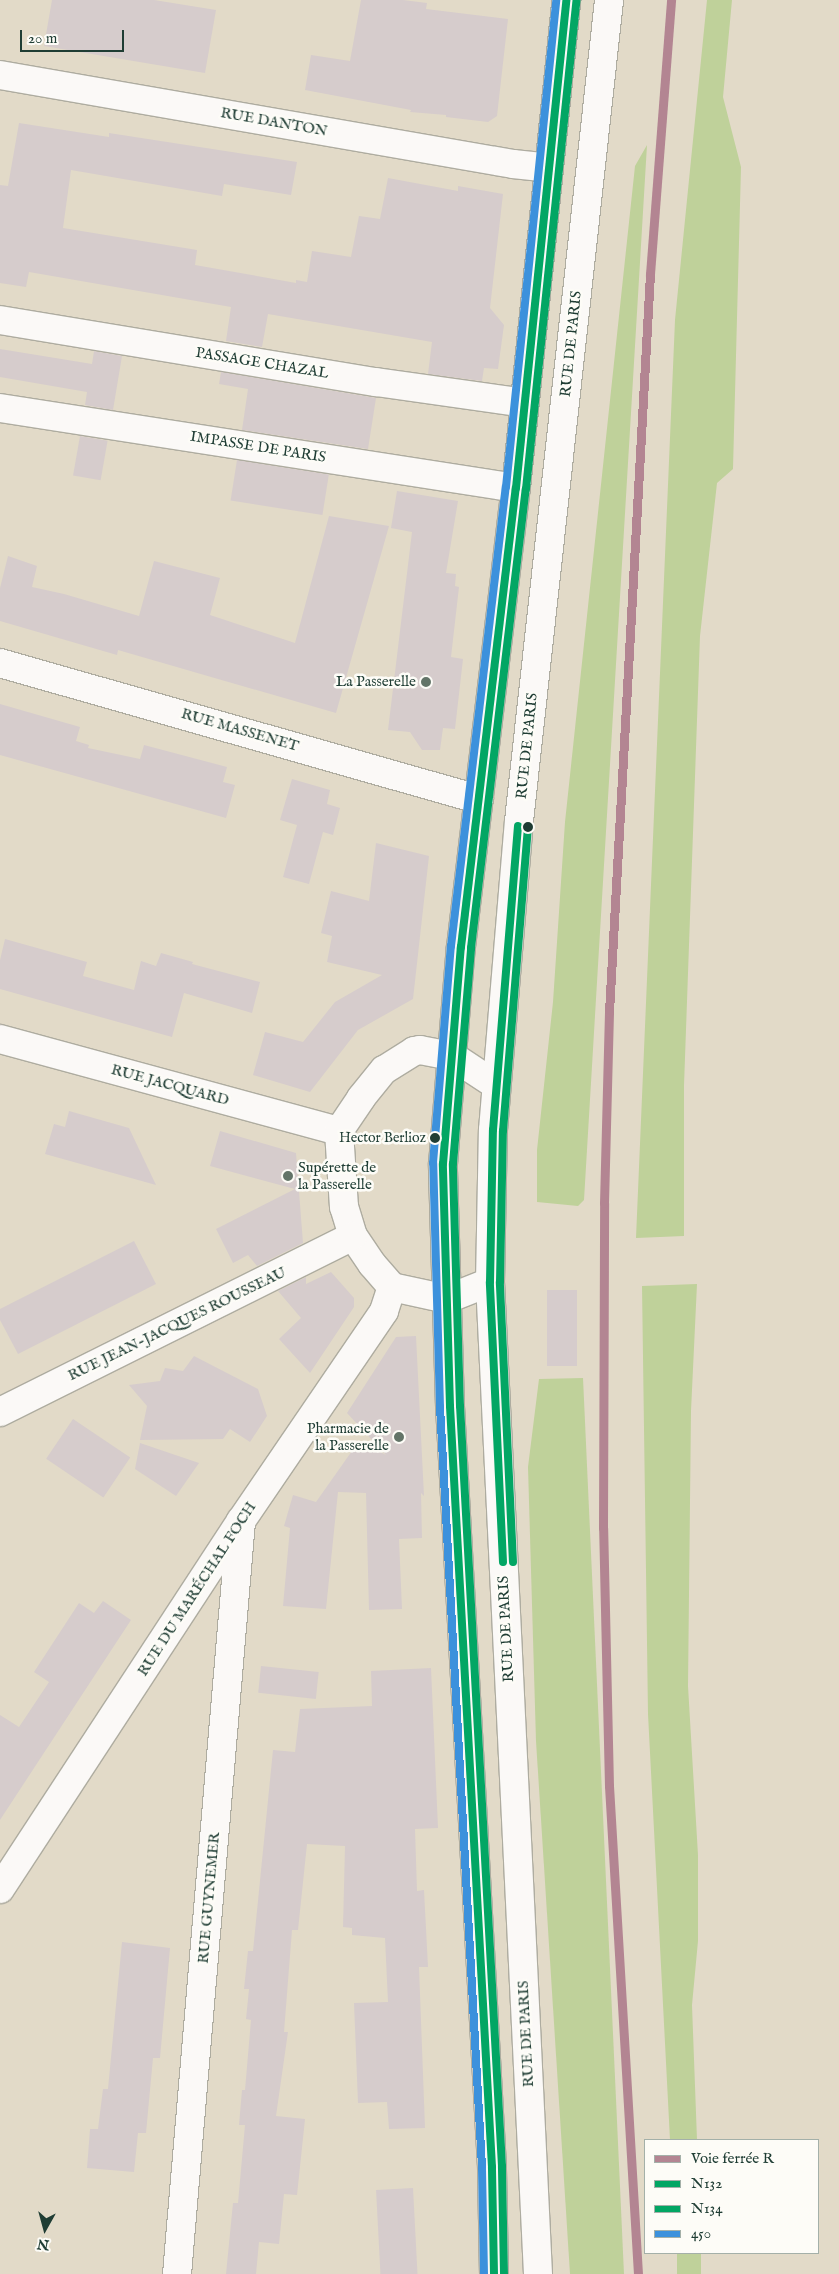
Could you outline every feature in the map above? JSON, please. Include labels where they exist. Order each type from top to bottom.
[{"type":"street","points":[[494,2274],[492,2167],[451,1426],[442,1164],[460,966],[516,488],[566,0]]},
{"type":"street","name":"RUE DE PARIS","points":[[538,2274],[490,1282],[496,1085],[518,822],[608,0]]},
{"type":"street","name":"RUE DANTON","points":[[0,74],[513,164],[549,168]]},
{"type":"street","name":"PASSAGE CHAZAL","points":[[0,320],[376,382],[525,403]]},
{"type":"street","name":"IMPASSE DE PARIS","points":[[0,408],[516,488]]},
{"type":"street","name":"RUE MASSENET","points":[[0,663],[479,798]]},
{"type":"street","name":"RUE JACQUARD","points":[[0,1039],[339,1131]]},
{"type":"street","points":[[490,1282],[447,1299],[392,1287],[372,1264],[353,1236],[344,1207],[339,1131],[361,1098],[384,1070],[420,1050],[452,1056],[496,1085]]},
{"type":"street","name":"RUE JEAN-JACQUES ROUSSEAU","points":[[0,1412],[353,1236]]},
{"type":"street","name":"RUE DU MARÉCHAL FOCH","points":[[0,1890],[241,1521],[384,1311],[392,1287]]},
{"type":"street","name":"RUE GUYNEMER","points":[[177,2274],[241,1521]]},
{"type":"green space","points":[[707,0],[732,0],[723,97],[741,167],[733,469],[717,483],[700,636],[684,1086],[684,1236],[636,1238],[675,320]]},
{"type":"green space","points":[[647,145],[584,1200],[578,1206],[537,1202],[537,1150],[553,1002],[565,822],[635,166]]},
{"type":"green space","points":[[697,1284],[691,1411],[688,1686],[698,1855],[698,1941],[692,2005],[697,2139],[670,2139],[648,1714],[642,1286]]},
{"type":"green space","points":[[583,1378],[624,2274],[570,2274],[536,1741],[528,1467],[539,1379]]},
{"type":"green space","points":[[677,2254],[701,2254],[701,2274],[677,2274]]},
{"type":"building","points":[[52,0],[154,0],[216,10],[205,73],[44,46]]},
{"type":"building","points":[[361,0],[403,0],[427,3],[426,9],[508,19],[497,116],[488,122],[446,117],[446,115],[410,112],[411,110],[305,90],[311,55],[350,61]]},
{"type":"building","points":[[19,123],[109,137],[109,133],[297,162],[291,195],[224,184],[222,196],[71,170],[63,228],[197,250],[195,265],[296,283],[296,280],[307,282],[312,251],[351,257],[359,216],[380,219],[388,178],[458,191],[458,186],[503,194],[490,308],[504,325],[498,369],[484,368],[482,381],[428,374],[432,342],[268,314],[262,347],[226,341],[231,307],[29,272],[26,287],[0,283],[0,185],[8,186]]},
{"type":"building","points":[[0,349],[92,364],[94,351],[122,356],[113,410],[85,405],[87,392],[0,377]]},
{"type":"building","points":[[221,372],[376,398],[368,449],[242,430],[248,389],[219,384]]},
{"type":"building","points":[[80,436],[108,441],[101,480],[73,475]]},
{"type":"building","points":[[237,460],[329,475],[322,515],[231,500]]},
{"type":"building","points":[[397,491],[458,501],[446,573],[456,574],[455,586],[459,587],[451,657],[463,659],[455,729],[443,728],[440,750],[422,750],[410,732],[388,730],[412,532],[391,528]]},
{"type":"building","points":[[329,516],[389,526],[336,713],[118,650],[117,655],[0,621],[0,588],[8,556],[37,566],[32,587],[64,594],[139,616],[154,561],[220,578],[210,615],[295,643]]},
{"type":"building","points":[[0,704],[80,727],[76,741],[89,745],[88,748],[140,759],[144,745],[227,767],[223,782],[235,785],[226,818],[0,755]]},
{"type":"building","points":[[292,779],[330,790],[327,804],[340,808],[333,835],[323,832],[309,884],[283,877],[297,825],[280,820]]},
{"type":"building","points":[[376,843],[429,856],[413,999],[358,1030],[310,1092],[253,1075],[265,1032],[303,1042],[335,1002],[382,975],[327,962],[332,936],[321,933],[331,891],[369,901]]},
{"type":"building","points":[[5,939],[87,962],[83,976],[134,990],[141,961],[156,966],[161,953],[193,962],[192,964],[260,982],[252,1013],[184,993],[172,1037],[0,989],[0,960]]},
{"type":"building","points":[[69,1111],[129,1128],[156,1185],[45,1154],[54,1124],[65,1127]]},
{"type":"building","points":[[220,1131],[296,1153],[303,1243],[257,1266],[248,1255],[233,1263],[216,1229],[295,1189],[210,1166]]},
{"type":"building","points":[[134,1241],[156,1284],[18,1354],[0,1320],[0,1309]]},
{"type":"building","points":[[331,1272],[354,1298],[354,1307],[310,1373],[279,1339],[301,1318],[278,1291],[306,1277],[306,1284]]},
{"type":"building","points":[[547,1290],[577,1290],[577,1366],[547,1366]]},
{"type":"building","points":[[416,1336],[424,1496],[421,1493],[422,1538],[399,1539],[402,1609],[369,1610],[366,1493],[338,1492],[326,1609],[283,1606],[290,1528],[284,1526],[293,1495],[316,1502],[359,1441],[386,1455],[347,1413],[396,1337]]},
{"type":"building","points":[[194,1356],[258,1389],[267,1416],[250,1442],[230,1429],[223,1439],[140,1440],[147,1406],[129,1385],[160,1381],[165,1368],[183,1371]]},
{"type":"building","points":[[73,1419],[130,1458],[103,1497],[46,1459]]},
{"type":"building","points":[[140,1443],[199,1463],[176,1496],[135,1469]]},
{"type":"building","points":[[103,1601],[131,1620],[0,1820],[0,1715],[19,1727],[49,1682],[34,1672],[79,1603],[94,1613]]},
{"type":"building","points":[[261,1666],[319,1672],[316,1699],[258,1693]]},
{"type":"building","points":[[431,1668],[438,1828],[415,1829],[417,1891],[424,1890],[428,1967],[419,1967],[425,2128],[389,2129],[387,2102],[358,2103],[354,2003],[388,2002],[385,1938],[352,1935],[352,1928],[343,1927],[345,1846],[307,1844],[298,1930],[292,1930],[284,2032],[288,2032],[276,2116],[305,2119],[297,2195],[284,2194],[279,2244],[259,2242],[256,2274],[226,2274],[233,2203],[238,2203],[245,2125],[239,2125],[242,2090],[245,2090],[251,2020],[246,2019],[249,1989],[244,1989],[248,1951],[253,1951],[273,1750],[295,1752],[300,1709],[372,1706],[371,1671]]},
{"type":"building","points":[[122,1942],[170,1948],[160,2058],[153,2058],[146,2133],[138,2133],[134,2172],[87,2168],[90,2129],[98,2129],[103,2089],[108,2089]]},
{"type":"building","points":[[413,2188],[418,2274],[380,2274],[376,2190]]},
{"type":"rail line","name":"R","points":[[638,2274],[609,1786],[603,1528],[604,1203],[609,1012],[650,274],[671,0]]},
{"type":"transit line","name":"450","points":[[484,2274],[482,2167],[440,1407],[433,1163],[451,946],[506,487],[556,0]]},
{"type":"transit line","name":"N132","points":[[494,2274],[492,2167],[450,1406],[443,1164],[461,947],[516,488],[566,0]]},
{"type":"transit line","name":"N134","points":[[504,2274],[502,2166],[460,1406],[453,1164],[471,948],[526,489],[576,1]]},
{"type":"transit line","name":"N132","points":[[503,1562],[490,1282],[493,1130],[518,826]]},
{"type":"transit line","name":"N134","points":[[513,1562],[500,1282],[503,1131],[528,827]]},
{"type":"place","name":"La Passerelle","points":[[426,682]]},
{"type":"place","name":"Hector Berlioz","points":[[435,1138]]},
{"type":"place","name":"Supérette de la Passerelle","points":[[288,1176]]},
{"type":"place","name":"Pharmacie de la Passerelle","points":[[399,1437]]}]
